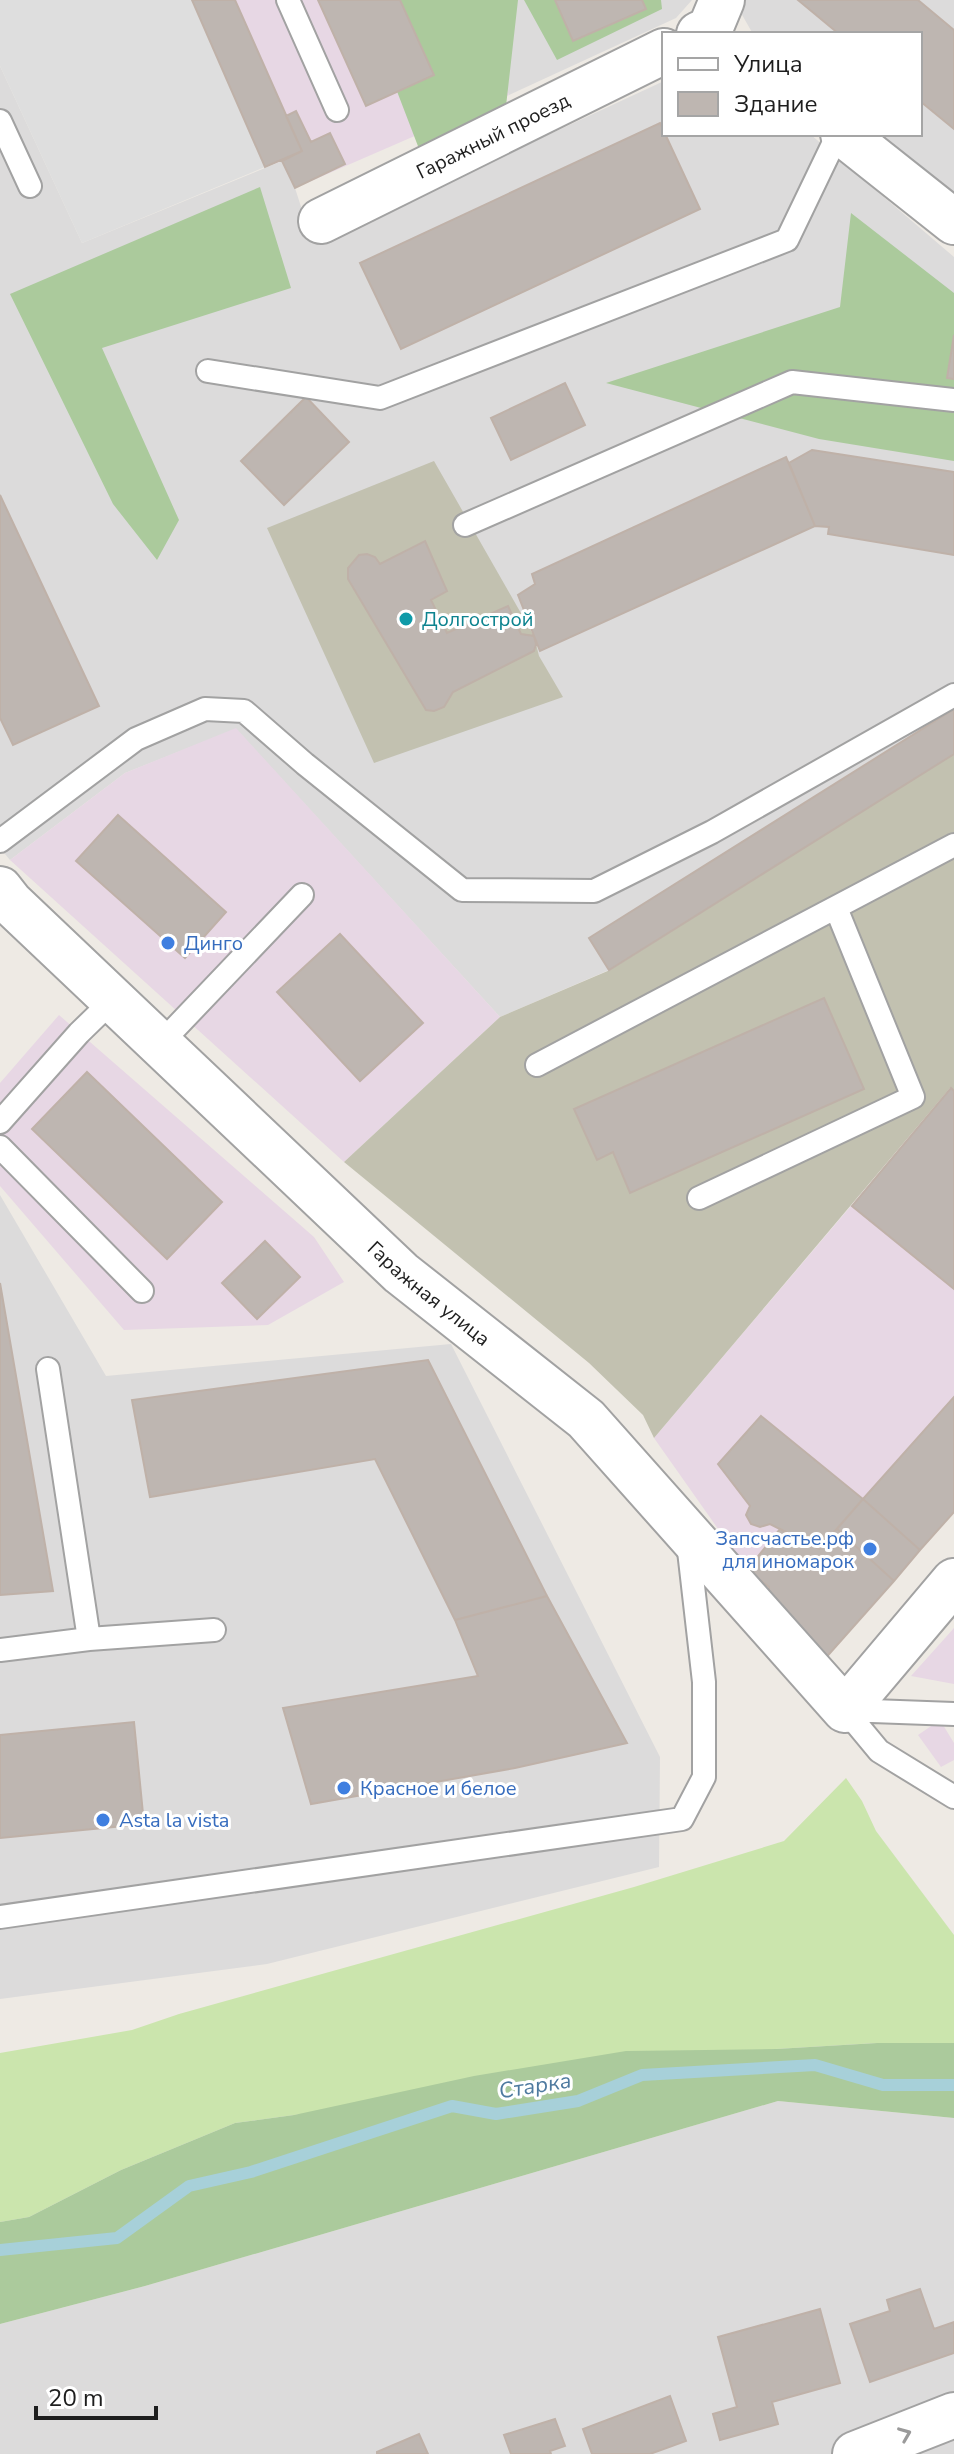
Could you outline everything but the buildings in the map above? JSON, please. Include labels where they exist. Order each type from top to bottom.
[{"type":"street","name":"Гаражный проезд","points":[[321,221],[662,52]]},
{"type":"street","points":[[843,136],[954,222]]},
{"type":"street","name":"Гаражная улица","points":[[0,889],[11,903],[401,1273],[586,1419],[845,1710]]},
{"type":"street","points":[[845,1710],[954,1581]]},
{"type":"street","points":[[855,2454],[954,2415]]},
{"type":"lane","points":[[288,0],[337,110]]},
{"type":"lane","points":[[0,121],[30,186]]},
{"type":"lane","points":[[208,371],[380,398],[787,240],[839,136]]},
{"type":"lane","points":[[465,525],[792,382],[954,400]]},
{"type":"lane","points":[[0,841],[136,739],[205,709],[244,711],[462,890],[594,891],[712,832],[954,695]]},
{"type":"lane","points":[[537,1065],[954,845]]},
{"type":"lane","points":[[160,1044],[302,895]]},
{"type":"lane","points":[[699,1198],[913,1097],[836,908]]},
{"type":"lane","points":[[0,1122],[79,1033],[113,1000]]},
{"type":"lane","points":[[0,1147],[142,1291]]},
{"type":"lane","points":[[48,1369],[89,1639]]},
{"type":"lane","points":[[0,1917],[682,1819],[704,1777],[704,1682],[687,1533]]},
{"type":"lane","points":[[0,1650],[89,1639],[214,1630]]},
{"type":"lane","points":[[845,1710],[954,1714]]},
{"type":"lane","points":[[845,1710],[879,1751],[954,1797]]},
{"type":"shaded area","points":[[0,0],[192,0],[265,167],[82,243],[0,66]]},
{"type":"shaded area","points":[[192,0],[463,0],[509,95],[295,188],[282,161],[265,167]]},
{"type":"shaded area","points":[[463,0],[692,0],[676,18],[509,95]]},
{"type":"shaded area","points":[[745,0],[954,0],[954,206],[868,136],[922,136],[922,32],[752,32],[741,13]]},
{"type":"shaded area","points":[[0,66],[82,243],[282,161],[295,188],[313,244],[662,82],[662,136],[812,136],[954,257],[954,754],[609,970],[500,1017],[236,729],[125,773],[10,860],[0,848]]},
{"type":"shaded area","points":[[434,461],[534,636],[539,656],[563,697],[374,763],[267,528]]},
{"type":"shaded area","points":[[236,728],[500,1017],[344,1162],[10,860],[125,773]]},
{"type":"shaded area","points":[[954,754],[954,1091],[950,1088],[654,1438],[643,1415],[589,1363],[344,1162],[500,1017],[610,970]]},
{"type":"shaded area","points":[[59,1015],[314,1237],[344,1282],[268,1325],[124,1330],[0,1186],[0,1083]]},
{"type":"shaded area","points":[[951,1088],[954,1091],[954,1512],[822,1662],[769,1587],[747,1570],[654,1438]]},
{"type":"shaded area","points":[[0,1195],[106,1376],[451,1344],[660,1757],[659,1867],[267,1964],[0,1999]]},
{"type":"shaded area","points":[[954,1628],[954,1684],[911,1676]]},
{"type":"shaded area","points":[[940,1720],[954,1743],[954,1760],[941,1767],[918,1735]]},
{"type":"shaded area","points":[[778,2101],[954,2118],[954,2454],[0,2454],[0,2324],[145,2286]]},
{"type":"green space","points":[[362,0],[518,0],[505,115],[421,154]]},
{"type":"green space","points":[[524,0],[661,0],[662,9],[557,60]]},
{"type":"green space","points":[[260,187],[291,288],[102,348],[179,520],[157,560],[113,504],[10,294]]},
{"type":"green space","points":[[851,213],[954,293],[954,461],[819,439],[606,383],[840,307]]},
{"type":"green space","points":[[846,1778],[862,1801],[876,1831],[954,1935],[954,2043],[877,2043],[776,2049],[235,2123],[121,2170],[29,2217],[0,2222],[0,2053],[132,2030],[179,2014],[634,1887],[784,1841]]},
{"type":"green space","points":[[877,2043],[954,2043],[954,2118],[778,2101],[145,2286],[0,2324],[0,2222],[29,2217],[121,2170],[235,2123],[294,2115],[474,2076],[626,2051],[776,2049]]},
{"type":"waterway","name":"Старка","points":[[0,2250],[117,2238],[189,2186],[251,2172],[452,2106],[496,2114],[578,2101],[642,2075],[815,2065],[883,2085],[954,2085]]},
{"type":"place","name":"Долгострой","points":[[406,619]]},
{"type":"place","name":"Динго","points":[[168,943]]},
{"type":"place","name":"Запсчастье.рф для иномарок","points":[[870,1549]]},
{"type":"place","name":"Красное и белое","points":[[344,1788]]},
{"type":"place","name":"Asta la vista","points":[[103,1820]]}]
